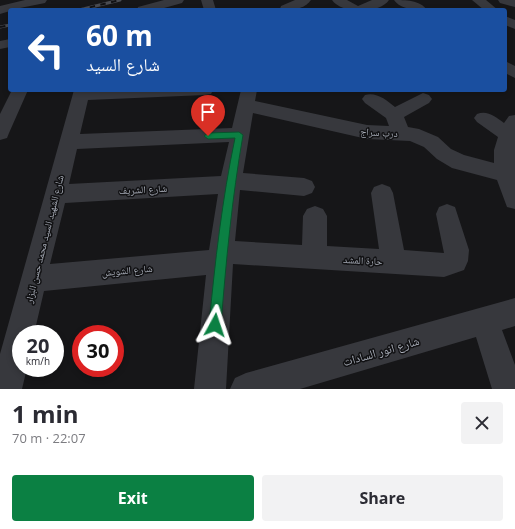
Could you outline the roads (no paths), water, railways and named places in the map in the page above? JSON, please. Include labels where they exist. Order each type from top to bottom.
[{"type":"street","points":[[8,8],[41,0]]},
{"type":"street","points":[[159,8],[178,0]]},
{"type":"street","points":[[290,8],[305,0]]},
{"type":"street","points":[[338,0],[356,8]]},
{"type":"street","points":[[365,8],[383,0]]},
{"type":"street","points":[[400,0],[417,8]]},
{"type":"street","points":[[478,0],[489,8]]},
{"type":"street","points":[[504,0],[515,3]]},
{"type":"street","points":[[0,133],[19,92]]},
{"type":"street","points":[[81,93],[122,92]]},
{"type":"street","name":"شارع الشهيد السيد محمد حسن البزار","points":[[6,389],[81,93]]},
{"type":"street","points":[[210,389],[221,257],[230,182],[248,97]]},
{"type":"street","name":"درب سراج","points":[[248,97],[367,132],[402,133],[422,137],[431,142],[444,154],[459,162],[505,174]]},
{"type":"street","points":[[371,99],[395,115],[402,133]]},
{"type":"street","points":[[395,115],[423,99]]},
{"type":"street","points":[[483,118],[511,127],[503,152],[505,174],[515,200]]},
{"type":"street","points":[[69,142],[239,135]]},
{"type":"street","name":"شارع الشريف","points":[[56,194],[230,182],[304,187]]},
{"type":"street","points":[[382,193],[394,262]]},
{"type":"street","name":"حارة المشد","points":[[221,257],[314,257],[444,265],[450,264],[455,261],[457,250],[448,214]]},
{"type":"street","points":[[314,257],[315,216]]},
{"type":"street","name":"شارع الشويش","points":[[34,279],[221,257]]},
{"type":"street","name":"شارع انور السادات","points":[[246,389],[306,381],[515,312]]},
{"type":"street","points":[[485,321],[508,389]]},
{"type":"railway","points":[[87,8],[120,0]]},
{"type":"railway","points":[[0,27],[8,25]]}]
